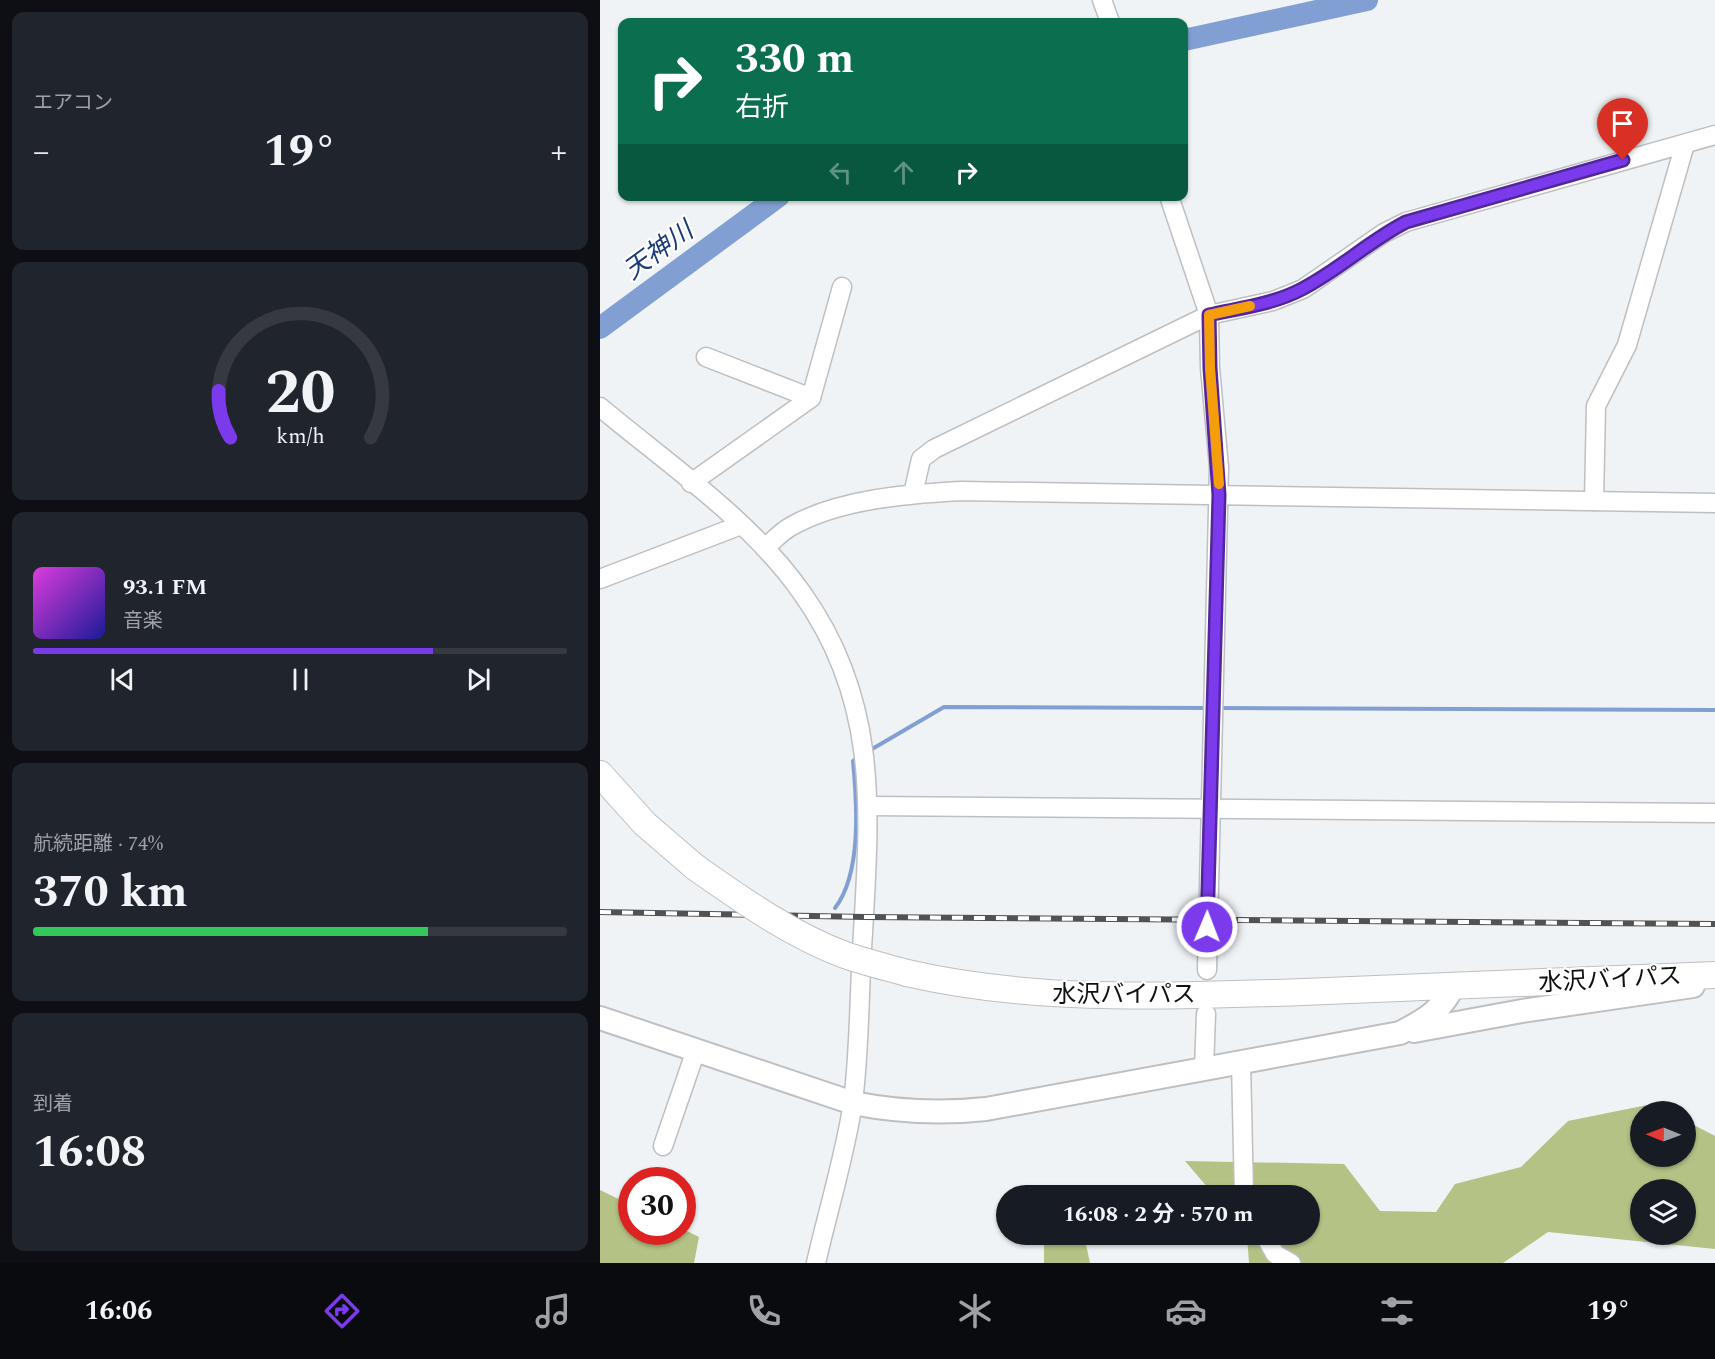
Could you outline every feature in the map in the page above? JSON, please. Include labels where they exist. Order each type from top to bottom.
[{"type":"highway","name":"水沢バイパス","points":[[600,774],[645,824],[695,867],[745,903],[795,932],[844,955],[907,974],[962,986],[1090,996],[1227,994],[1715,975]]},
{"type":"main road","points":[[600,1018],[853,1103],[918,1112],[952,1113],[986,1109],[1543,1008],[1715,983]]},
{"type":"main road","points":[[1400,1033],[1427,1019],[1446,1003],[1453,986]]},
{"type":"street","points":[[1102,0],[1109,18]]},
{"type":"street","points":[[914,494],[921,459],[934,448],[1209,315],[1273,301],[1303,289],[1384,233],[1406,222],[1715,135]]},
{"type":"street","points":[[1594,501],[1596,406],[1627,345],[1685,144]]},
{"type":"street","points":[[1171,201],[1209,315],[1210,368],[1219,495],[1209,810],[1207,970]]},
{"type":"street","points":[[691,483],[811,398],[842,287]]},
{"type":"street","points":[[706,357],[811,398]]},
{"type":"street","points":[[600,407],[741,525],[765,548],[803,595],[834,649],[861,730],[868,775],[869,806],[853,1103],[816,1263]]},
{"type":"street","points":[[765,548],[787,528],[802,521],[881,498],[962,491],[1715,503]]},
{"type":"street","points":[[600,579],[741,525]]},
{"type":"street","points":[[869,806],[1715,813]]},
{"type":"street","points":[[1204,1069],[1206,1014]]},
{"type":"street","points":[[663,1146],[696,1050]]},
{"type":"street","points":[[1241,1062],[1244,1185]]},
{"type":"street","points":[[1270,1245],[1275,1254],[1291,1263]]},
{"type":"green space","points":[[1630,1108],[1630,1167],[1696,1167],[1696,1126],[1715,1136],[1715,1249],[1676,1245],[1696,1245],[1696,1179],[1630,1179],[1630,1240],[1548,1232],[1503,1263],[1249,1263],[1248,1245],[1320,1245],[1320,1185],[1205,1185],[1185,1161],[1344,1164],[1380,1211],[1436,1212],[1455,1184],[1521,1167],[1568,1121]]},
{"type":"green space","points":[[600,1190],[618,1199],[618,1245],[696,1245],[696,1236],[699,1237],[694,1263],[600,1263]]},
{"type":"green space","points":[[1044,1245],[1086,1245],[1090,1263],[1044,1263]]},
{"type":"waterway","name":"天神川","points":[[1188,39],[1367,0]]},
{"type":"waterway","name":"天神川","points":[[600,328],[772,201]]},
{"type":"waterway","points":[[867,752],[944,707],[1208,708]]},
{"type":"waterway","points":[[1218,708],[1715,710]]},
{"type":"waterway","points":[[835,908],[844,893],[854,857],[856,797],[853,761],[858,757]]},
{"type":"railway","points":[[600,912],[864,917],[1715,924]]},
{"type":"slow traffic","points":[[1219,484],[1210,368],[1209,315],[1250,306]]},
{"type":"route","points":[[1207,927],[1219,495],[1219,467],[1210,368],[1209,315],[1273,301],[1303,289],[1384,233],[1406,222],[1623,160]]}]
